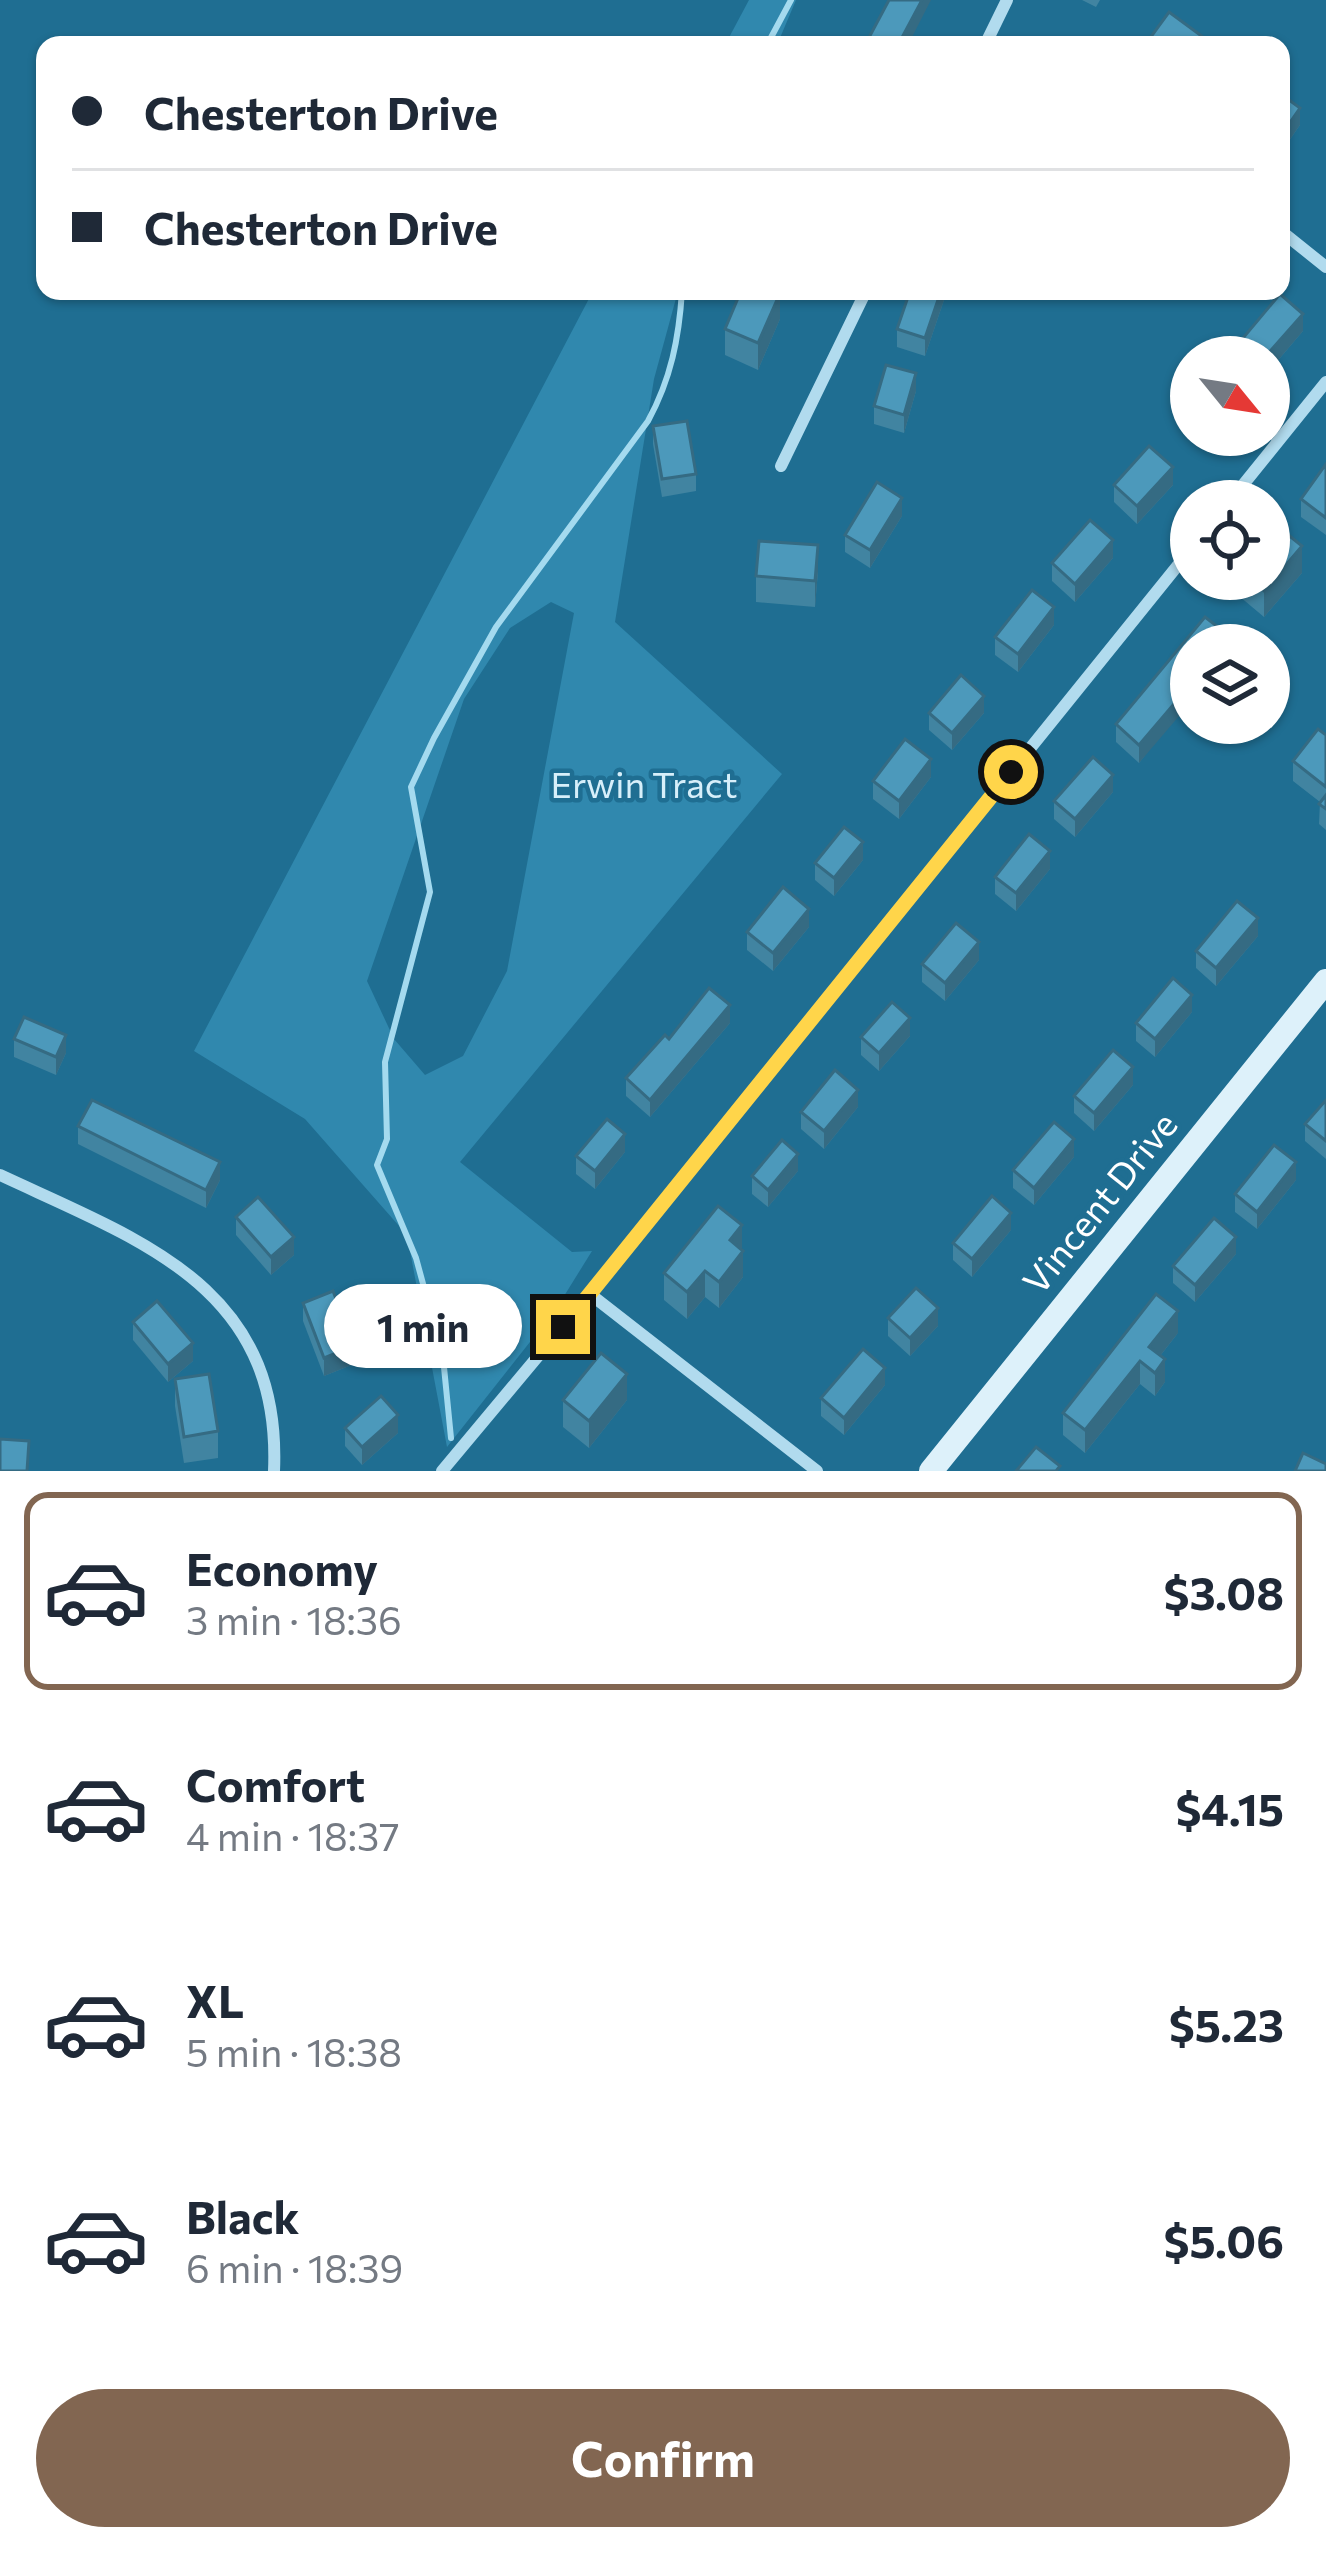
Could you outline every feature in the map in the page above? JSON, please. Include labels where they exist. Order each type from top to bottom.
[{"type":"street","points":[[990,36],[1007,0]]},
{"type":"street","points":[[1290,238],[1326,267]]},
{"type":"street","points":[[781,466],[862,300]]},
{"type":"street","points":[[1247,480],[1326,382]]},
{"type":"street","points":[[442,1471],[1170,575]]},
{"type":"street","name":"Vincent Drive","points":[[931,1471],[1323,992]]},
{"type":"street","points":[[0,1174],[150,1245],[218,1302],[248,1345],[261,1376],[270,1407],[274,1471]]},
{"type":"street","points":[[590,1294],[817,1471]]},
{"type":"green space","points":[[749,0],[796,0],[781,36],[730,36]]},
{"type":"green space","name":"Erwin Tract","points":[[588,300],[676,300],[654,379],[615,622],[782,774],[460,1162],[572,1252],[592,1251],[556,1309],[447,1447],[407,1235],[305,1119],[194,1051]],"holes":[[[551,602],[574,613],[507,971],[463,1056],[425,1075],[394,1039],[367,981],[464,699],[510,628]]]},
{"type":"building","points":[[889,0],[922,0],[903,36],[870,36]]},
{"type":"building","points":[[1169,12],[1202,36],[1151,36]]},
{"type":"building","points":[[1290,101],[1300,108],[1290,122]]},
{"type":"building","points":[[737,300],[777,300],[758,343],[725,329]]},
{"type":"building","points":[[907,300],[938,300],[925,338],[897,329]]},
{"type":"building","points":[[1275,300],[1287,300],[1303,314],[1284,336],[1245,336]]},
{"type":"building","points":[[886,365],[916,373],[904,415],[874,406]]},
{"type":"building","points":[[687,421],[696,474],[662,479],[653,426]]},
{"type":"building","points":[[1149,446],[1173,467],[1137,506],[1114,485]]},
{"type":"building","points":[[1326,464],[1326,518],[1301,499]]},
{"type":"building","points":[[877,482],[902,498],[870,550],[845,535]]},
{"type":"building","points":[[1090,520],[1113,540],[1075,584],[1052,563]]},
{"type":"building","points":[[1290,536],[1302,546],[1290,560]]},
{"type":"building","points":[[759,541],[818,545],[815,581],[756,576]]},
{"type":"building","points":[[1032,590],[1054,607],[1018,654],[995,637]]},
{"type":"building","points":[[1170,659],[1170,709],[1139,745],[1116,724]]},
{"type":"building","points":[[961,675],[984,696],[952,733],[929,713]]},
{"type":"building","points":[[1318,729],[1326,735],[1326,787],[1293,761]]},
{"type":"building","points":[[905,739],[931,759],[899,801],[873,781]]},
{"type":"building","points":[[1093,757],[1113,775],[1075,819],[1054,801]]},
{"type":"building","points":[[844,827],[863,842],[834,878],[815,863]]},
{"type":"building","points":[[1029,834],[1050,851],[1016,893],[995,877]]},
{"type":"building","points":[[783,887],[809,909],[773,953],[747,932]]},
{"type":"building","points":[[1237,901],[1258,918],[1216,968],[1196,951]]},
{"type":"building","points":[[956,923],[979,942],[945,983],[922,964]]},
{"type":"building","points":[[1173,978],[1192,995],[1155,1039],[1136,1023]]},
{"type":"building","points":[[709,988],[730,1005],[650,1100],[626,1078],[665,1035],[669,1039]]},
{"type":"building","points":[[892,1002],[910,1018],[879,1053],[861,1037]]},
{"type":"building","points":[[24,1017],[66,1035],[56,1057],[14,1039]]},
{"type":"building","points":[[1113,1050],[1133,1067],[1094,1113],[1074,1096]]},
{"type":"building","points":[[835,1070],[858,1090],[824,1131],[801,1112]]},
{"type":"building","points":[[92,1100],[220,1162],[206,1190],[78,1126]]},
{"type":"building","points":[[1326,1100],[1326,1141],[1305,1124]]},
{"type":"building","points":[[607,1119],[625,1134],[595,1171],[576,1156]]},
{"type":"building","points":[[1054,1122],[1074,1139],[1034,1188],[1013,1170]]},
{"type":"building","points":[[782,1140],[798,1154],[768,1190],[752,1176]]},
{"type":"building","points":[[1274,1145],[1296,1162],[1257,1212],[1235,1194]]},
{"type":"building","points":[[992,1196],[1011,1213],[972,1259],[953,1243]]},
{"type":"building","points":[[258,1197],[294,1237],[271,1257],[236,1217]]},
{"type":"building","points":[[718,1206],[742,1225],[730,1240],[743,1251],[719,1282],[705,1271],[687,1292],[664,1273]]},
{"type":"building","points":[[1214,1218],[1236,1237],[1195,1285],[1173,1266]]},
{"type":"building","points":[[916,1288],[938,1308],[910,1338],[888,1318]]},
{"type":"building","points":[[333,1291],[354,1346],[324,1358],[303,1303]]},
{"type":"building","points":[[1156,1294],[1178,1311],[1149,1347],[1165,1359],[1155,1373],[1140,1361],[1085,1430],[1063,1413]]},
{"type":"building","points":[[157,1301],[193,1343],[168,1364],[133,1322]]},
{"type":"building","points":[[863,1349],[885,1368],[844,1418],[821,1398]]},
{"type":"building","points":[[601,1353],[627,1374],[589,1421],[563,1400]]},
{"type":"building","points":[[209,1374],[218,1431],[184,1437],[175,1379]]},
{"type":"building","points":[[381,1396],[398,1415],[362,1447],[345,1428]]},
{"type":"building","points":[[0,1439],[29,1441],[27,1471],[0,1471]]},
{"type":"building","points":[[1036,1447],[1060,1466],[1056,1471],[1016,1471]]},
{"type":"building","points":[[1303,1453],[1326,1464],[1326,1471],[1295,1471]]},
{"type":"waterway","points":[[772,36],[791,0]]},
{"type":"waterway","points":[[451,1438],[443,1357],[416,1258],[377,1165],[387,1139],[385,1062],[430,892],[411,787],[496,627],[648,421],[672,358],[681,300]]},
{"type":"route","points":[[563,1327],[1011,772]]}]
